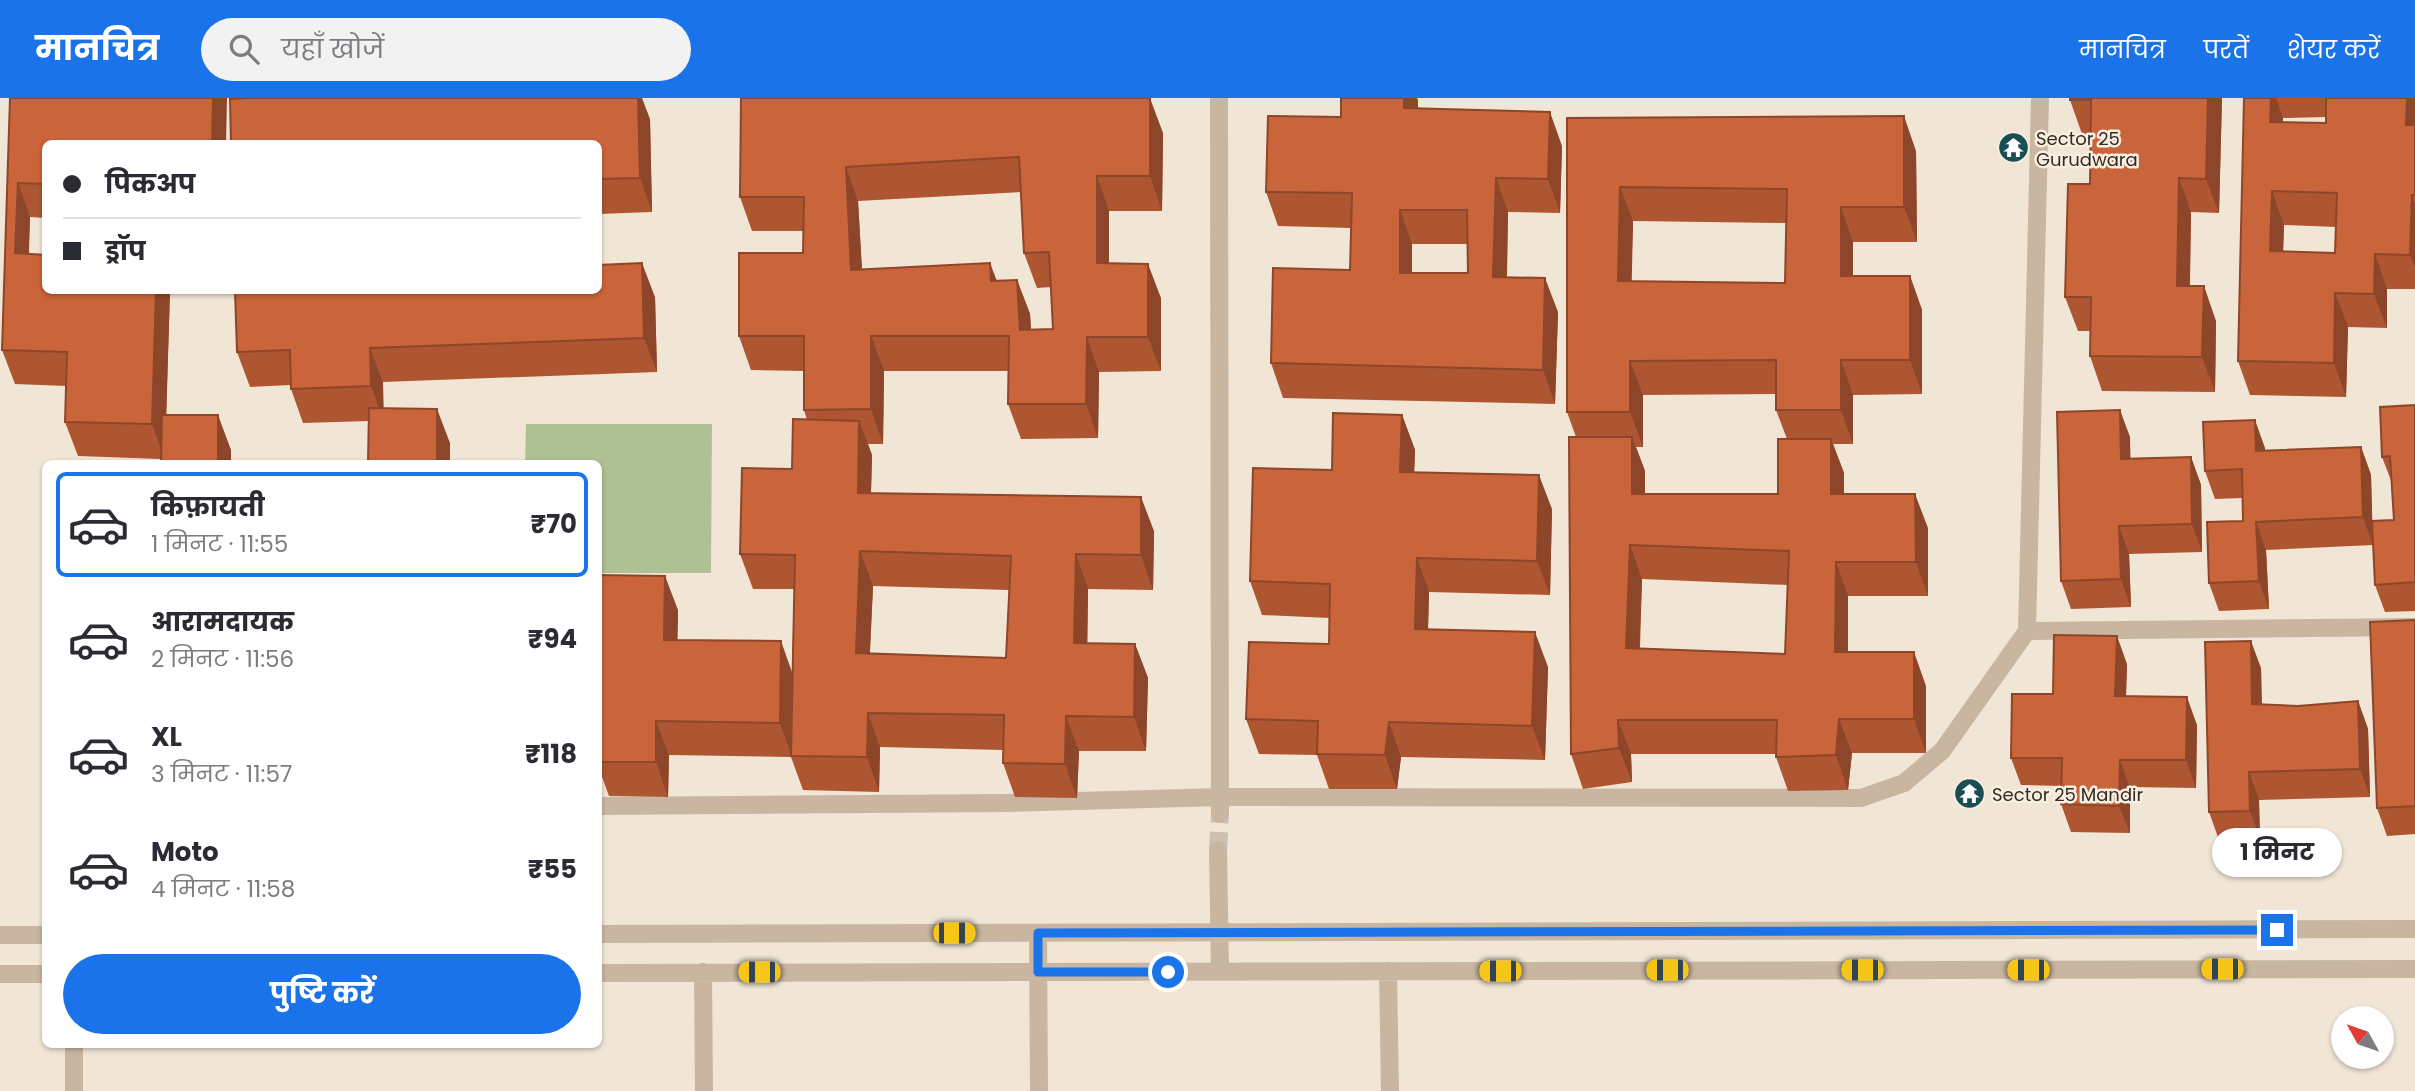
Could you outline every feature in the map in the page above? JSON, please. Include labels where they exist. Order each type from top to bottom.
[{"type":"street","points":[[1219,98],[1220,805]]},
{"type":"street","points":[[602,806],[1008,803],[1220,805],[1861,798],[1904,783],[1942,751],[2027,632],[2040,98]]},
{"type":"street","points":[[2027,632],[2415,627]]},
{"type":"street","points":[[1218,850],[1220,971]]},
{"type":"street","points":[[602,934],[2415,929]]},
{"type":"street","points":[[1038,933],[1039,1091]]},
{"type":"street","points":[[0,935],[42,935]]},
{"type":"street","points":[[602,973],[2415,969]]},
{"type":"street","points":[[1388,971],[1390,1091]]},
{"type":"street","points":[[703,972],[704,1091]]},
{"type":"street","points":[[0,974],[42,974]]},
{"type":"street","points":[[74,1048],[74,1091]]},
{"type":"green space","points":[[526,424],[712,424],[711,573],[602,573],[602,460],[525,460]]},
{"type":"building","points":[[10,98],[213,98],[212,140],[42,140],[42,184],[18,183],[15,253],[42,255],[42,294],[156,294],[152,424],[65,422],[67,352],[2,350]]},
{"type":"building","points":[[638,98],[640,178],[602,179],[602,140],[231,140],[230,99]]},
{"type":"building","points":[[741,98],[1150,98],[1150,176],[1097,176],[1097,263],[1148,264],[1148,337],[1087,337],[1086,404],[1008,404],[1009,336],[871,336],[871,409],[804,410],[804,336],[739,336],[739,253],[803,253],[804,197],[740,197]],"holes":[[[1019,157],[1024,253],[1049,252],[1053,329],[1020,330],[1017,280],[991,281],[990,263],[851,270],[846,167]]]},
{"type":"building","points":[[1341,98],[1404,98],[1404,108],[1550,112],[1548,179],[1496,178],[1493,277],[1545,278],[1543,370],[1271,363],[1273,268],[1350,270],[1352,193],[1266,192],[1268,116],[1341,117]],"holes":[[[1400,210],[1467,210],[1468,273],[1400,273]]]},
{"type":"building","points":[[2070,98],[2208,98],[2206,179],[2179,178],[2177,286],[2204,286],[2202,357],[2090,356],[2091,297],[2065,297],[2068,184],[2090,184],[2091,100]]},
{"type":"building","points":[[2244,98],[2271,98],[2270,122],[2326,123],[2326,98],[2407,98],[2406,125],[2415,125],[2415,195],[2412,195],[2410,255],[2375,254],[2374,294],[2335,293],[2334,363],[2238,361]],"holes":[[[2272,191],[2337,193],[2335,253],[2270,251]]]},
{"type":"building","points":[[1904,116],[1904,207],[1841,207],[1841,276],[1910,276],[1910,360],[1841,360],[1841,410],[1776,410],[1776,360],[1630,361],[1630,412],[1567,412],[1567,118]],"holes":[[[1620,187],[1787,189],[1785,283],[1618,281]]]},
{"type":"building","points":[[642,263],[644,338],[370,348],[371,386],[291,389],[290,350],[237,352],[235,294],[602,294],[602,265]]},
{"type":"building","points":[[2415,405],[2415,582],[2375,585],[2372,521],[2394,520],[2390,456],[2382,457],[2380,407]]},
{"type":"building","points":[[369,408],[437,409],[437,460],[368,460]]},
{"type":"building","points":[[2120,410],[2121,459],[2191,457],[2192,524],[2119,526],[2121,579],[2061,581],[2057,412]]},
{"type":"building","points":[[1333,413],[1402,415],[1400,472],[1539,475],[1537,561],[1417,558],[1415,629],[1535,632],[1532,726],[1389,722],[1385,755],[1317,754],[1318,721],[1246,719],[1249,642],[1329,644],[1330,584],[1250,581],[1253,468],[1332,470]]},
{"type":"building","points":[[162,415],[218,415],[218,460],[161,460]]},
{"type":"building","points":[[793,419],[859,421],[858,493],[1141,497],[1141,555],[1076,554],[1074,643],[1135,644],[1134,717],[1066,716],[1065,764],[1003,763],[1004,715],[868,713],[867,757],[791,756],[795,555],[740,554],[742,468],[792,469]],"holes":[[[860,551],[1011,556],[1006,658],[856,653]]]},
{"type":"building","points":[[2255,420],[2256,451],[2361,447],[2363,517],[2256,522],[2259,581],[2209,583],[2207,522],[2243,521],[2242,469],[2205,471],[2203,422]]},
{"type":"building","points":[[1569,437],[1632,437],[1632,494],[1778,494],[1778,439],[1831,439],[1831,494],[1915,494],[1916,562],[1836,562],[1835,652],[1914,652],[1914,719],[1839,719],[1836,755],[1776,757],[1777,720],[1618,720],[1619,748],[1571,754]],"holes":[[[1630,545],[1789,551],[1785,654],[1626,648]]]},
{"type":"building","points":[[602,575],[665,576],[664,640],[781,641],[780,723],[656,721],[656,762],[602,762]]},
{"type":"building","points":[[2415,620],[2415,806],[2377,808],[2370,622]]},
{"type":"building","points":[[2054,635],[2117,636],[2115,696],[2187,697],[2186,760],[2120,760],[2119,806],[2061,804],[2062,758],[2011,758],[2012,694],[2053,694]]},
{"type":"building","points":[[2251,641],[2252,704],[2298,706],[2358,701],[2360,769],[2249,772],[2250,811],[2209,812],[2205,642]]},
{"type":"tunnel","points":[[1218,850],[1220,814]]},
{"type":"place","name":"Sector 25 Gurudwara","points":[[2013,148]]},
{"type":"place","name":"Sector 25 Mandir","points":[[1969,794]]},
{"type":"route","points":[[1168,972],[1038,972],[1038,933],[2277,930]]}]
